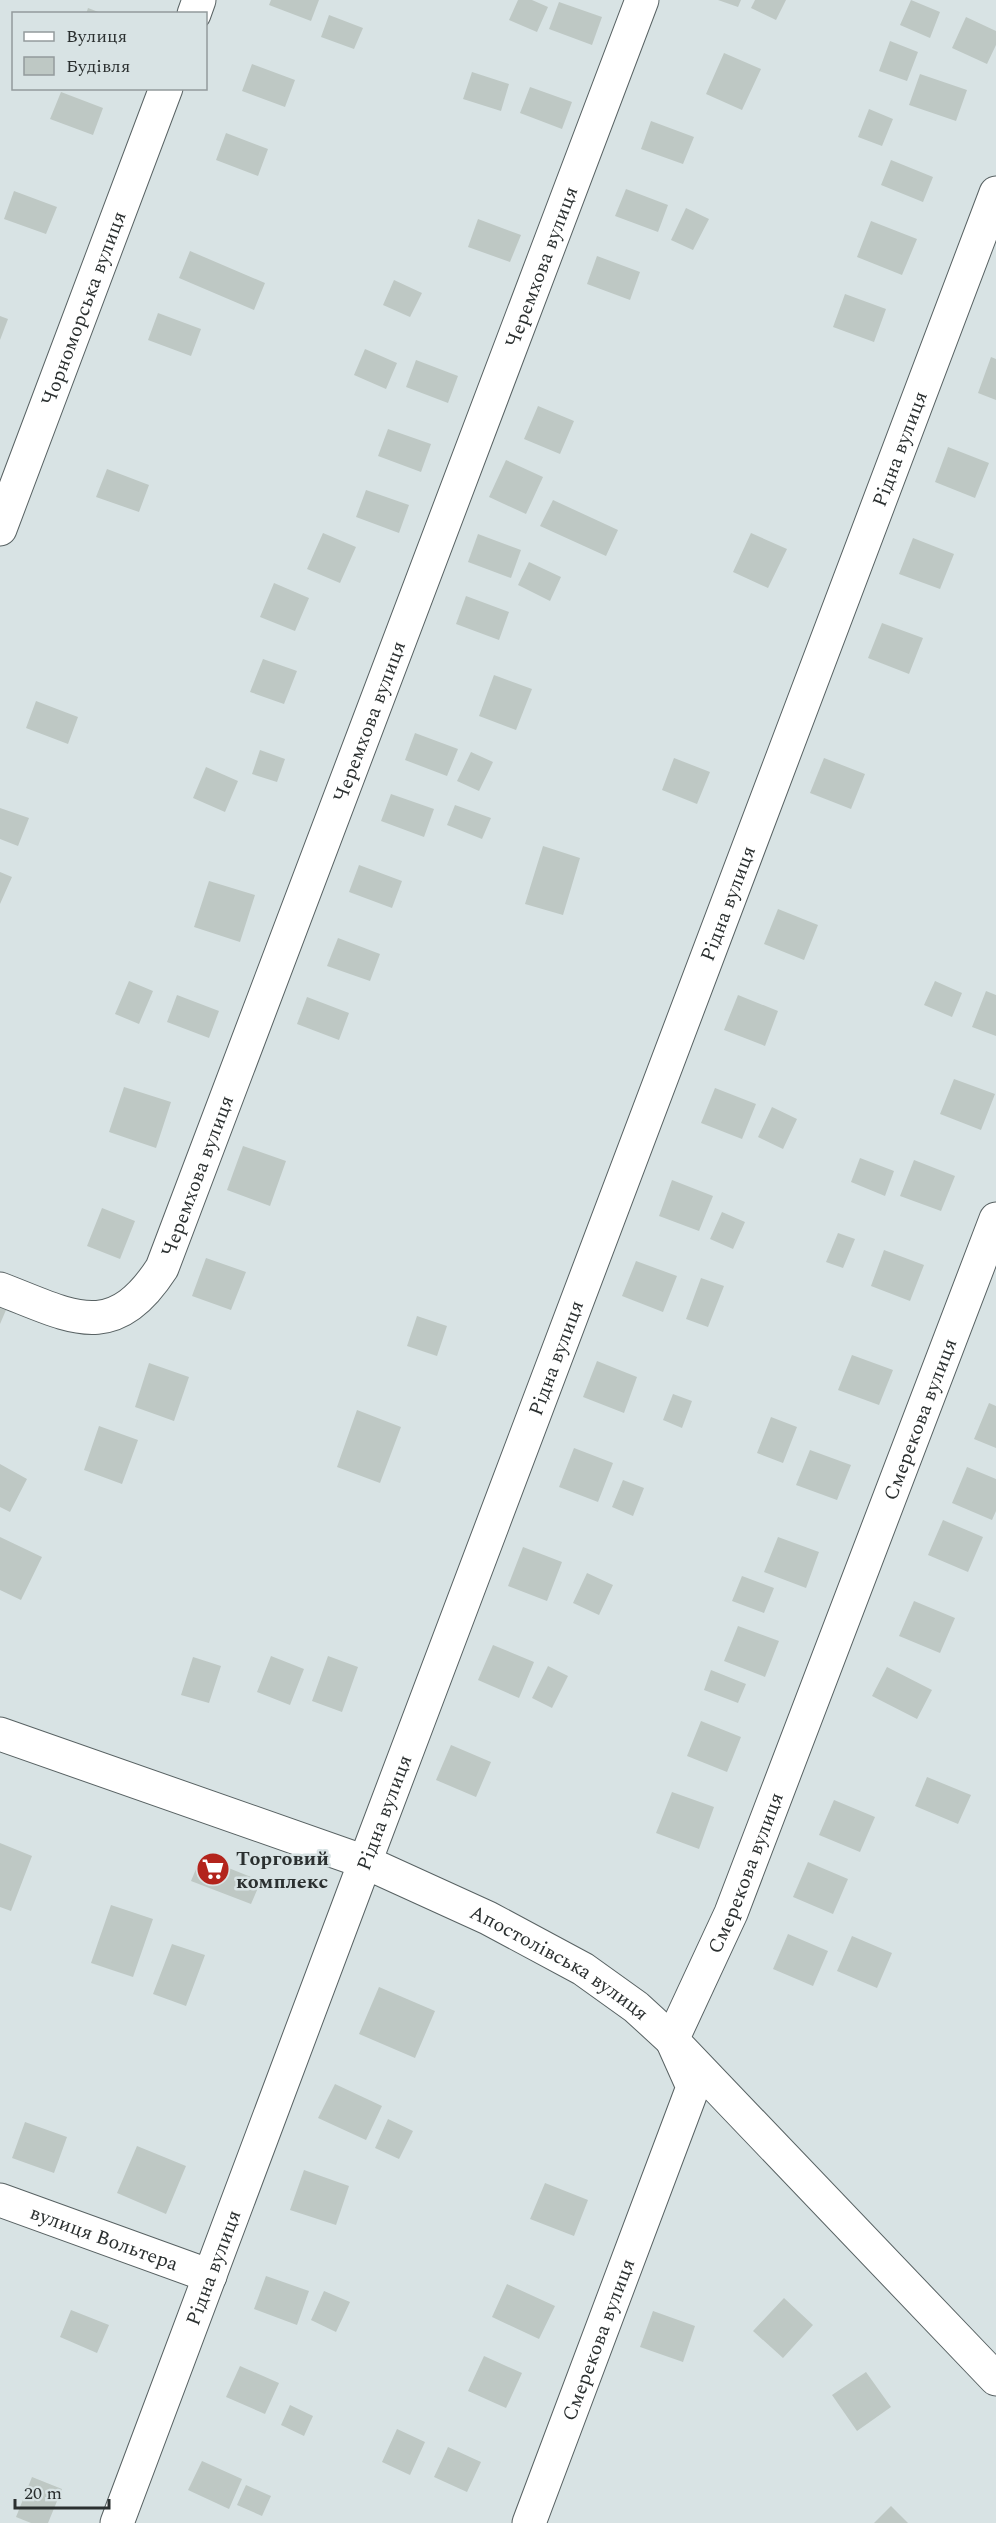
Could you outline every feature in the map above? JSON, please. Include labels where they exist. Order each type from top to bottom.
[{"type":"street","name":"Черемхова вулиця","points":[[0,1289],[80,1317],[96,1318],[115,1315],[141,1298],[162,1268],[642,0]]},
{"type":"street","name":"Чорноморська вулиця","points":[[0,529],[164,90]]},
{"type":"street","name":"Рідна вулиця","points":[[117,2523],[364,1862],[996,193]]},
{"type":"street","name":"Смерекова вулиця","points":[[529,2523],[693,2087],[672,2040],[731,1913],[996,1219]]},
{"type":"street","name":"Апостолівська вулиця","points":[[0,1734],[364,1862],[488,1918],[583,1969],[636,2007],[672,2040],[996,2379]]},
{"type":"street","name":"вулиця Вольтера","points":[[0,2200],[210,2276]]},
{"type":"building","points":[[271,0],[319,0],[311,21],[269,5]]},
{"type":"building","points":[[518,0],[532,0],[548,7],[537,32],[509,20]]},
{"type":"building","points":[[718,0],[741,0],[738,7]]},
{"type":"building","points":[[755,0],[786,0],[776,20],[751,8]]},
{"type":"building","points":[[911,0],[940,12],[930,38],[900,25]]},
{"type":"building","points":[[559,2],[602,17],[592,45],[549,29]]},
{"type":"building","points":[[88,8],[98,12],[87,12]]},
{"type":"building","points":[[329,15],[363,28],[354,49],[321,37]]},
{"type":"building","points":[[966,17],[996,31],[996,45],[987,64],[952,48]]},
{"type":"building","points":[[890,41],[918,52],[907,81],[879,71]]},
{"type":"building","points":[[724,53],[761,69],[742,110],[706,94]]},
{"type":"building","points":[[252,64],[295,80],[285,107],[242,91]]},
{"type":"building","points":[[472,72],[509,84],[501,111],[463,99]]},
{"type":"building","points":[[920,74],[967,90],[956,121],[909,105]]},
{"type":"building","points":[[530,87],[572,102],[562,129],[520,113]]},
{"type":"building","points":[[61,92],[103,108],[93,135],[50,119]]},
{"type":"building","points":[[869,109],[893,119],[882,146],[858,137]]},
{"type":"building","points":[[651,121],[694,137],[683,164],[641,149]]},
{"type":"building","points":[[226,133],[268,149],[258,176],[216,160]]},
{"type":"building","points":[[891,160],[933,177],[923,202],[881,185]]},
{"type":"building","points":[[626,189],[668,205],[658,232],[615,216]]},
{"type":"building","points":[[14,191],[57,207],[46,234],[4,219]]},
{"type":"building","points":[[686,208],[709,219],[693,250],[671,240]]},
{"type":"building","points":[[478,219],[521,235],[510,262],[468,247]]},
{"type":"building","points":[[871,221],[917,239],[902,275],[857,257]]},
{"type":"building","points":[[190,251],[265,283],[254,310],[179,278]]},
{"type":"building","points":[[597,256],[640,272],[630,300],[587,284]]},
{"type":"building","points":[[394,280],[422,293],[410,317],[383,305]]},
{"type":"building","points":[[845,294],[886,309],[874,342],[833,327]]},
{"type":"building","points":[[158,313],[201,329],[191,356],[148,340]]},
{"type":"building","points":[[0,316],[8,319],[0,340]]},
{"type":"building","points":[[365,349],[397,363],[386,389],[354,375]]},
{"type":"building","points":[[991,357],[996,359],[996,400],[978,393]]},
{"type":"building","points":[[416,360],[458,376],[448,403],[406,387]]},
{"type":"building","points":[[538,406],[574,421],[560,454],[524,439]]},
{"type":"building","points":[[388,429],[431,444],[421,472],[378,456]]},
{"type":"building","points":[[948,447],[989,463],[975,498],[935,482]]},
{"type":"building","points":[[506,460],[543,477],[526,514],[489,497]]},
{"type":"building","points":[[107,469],[149,485],[139,512],[96,497]]},
{"type":"building","points":[[366,490],[409,505],[399,533],[356,517]]},
{"type":"building","points":[[553,500],[618,530],[606,556],[540,526]]},
{"type":"building","points":[[323,533],[356,547],[340,583],[307,569]]},
{"type":"building","points":[[751,533],[787,549],[768,588],[733,572]]},
{"type":"building","points":[[478,534],[521,550],[511,578],[468,562]]},
{"type":"building","points":[[913,538],[954,554],[940,589],[899,574]]},
{"type":"building","points":[[529,562],[561,577],[550,601],[518,585]]},
{"type":"building","points":[[274,583],[309,598],[295,631],[260,617]]},
{"type":"building","points":[[466,596],[509,612],[499,640],[456,624]]},
{"type":"building","points":[[882,623],[923,638],[909,674],[868,658]]},
{"type":"building","points":[[263,659],[297,671],[284,704],[250,692]]},
{"type":"building","points":[[494,675],[532,689],[516,730],[479,716]]},
{"type":"building","points":[[36,701],[78,717],[68,744],[26,728]]},
{"type":"building","points":[[415,733],[458,749],[447,776],[405,760]]},
{"type":"building","points":[[260,750],[285,759],[277,782],[252,774]]},
{"type":"building","points":[[471,752],[493,762],[479,791],[457,781]]},
{"type":"building","points":[[674,758],[710,772],[697,804],[662,790]]},
{"type":"building","points":[[824,758],[865,774],[851,809],[810,793]]},
{"type":"building","points":[[206,767],[238,781],[225,812],[193,798]]},
{"type":"building","points":[[391,794],[434,809],[424,837],[381,821]]},
{"type":"building","points":[[455,805],[491,818],[482,839],[447,825]]},
{"type":"building","points":[[0,808],[29,818],[18,846],[0,839]]},
{"type":"building","points":[[543,846],[580,858],[563,915],[525,904]]},
{"type":"building","points":[[359,865],[402,881],[392,908],[349,892]]},
{"type":"building","points":[[0,872],[12,877],[0,904]]},
{"type":"building","points":[[209,881],[255,895],[240,942],[194,927]]},
{"type":"building","points":[[778,909],[818,925],[804,960],[764,944]]},
{"type":"building","points":[[338,938],[380,954],[370,981],[327,966]]},
{"type":"building","points":[[129,981],[153,991],[139,1024],[115,1014]]},
{"type":"building","points":[[935,981],[962,993],[952,1017],[924,1005]]},
{"type":"building","points":[[986,991],[996,995],[996,1036],[972,1027]]},
{"type":"building","points":[[177,995],[219,1011],[209,1038],[167,1022]]},
{"type":"building","points":[[738,995],[778,1011],[765,1046],[724,1030]]},
{"type":"building","points":[[307,997],[349,1013],[339,1040],[297,1024]]},
{"type":"building","points":[[954,1079],[995,1094],[981,1130],[940,1114]]},
{"type":"building","points":[[124,1087],[171,1102],[156,1148],[109,1132]]},
{"type":"building","points":[[715,1088],[756,1104],[742,1139],[701,1123]]},
{"type":"building","points":[[772,1107],[797,1119],[783,1149],[758,1137]]},
{"type":"building","points":[[243,1146],[286,1161],[270,1206],[227,1190]]},
{"type":"building","points":[[860,1158],[894,1171],[885,1196],[851,1182]]},
{"type":"building","points":[[914,1160],[955,1176],[941,1211],[900,1196]]},
{"type":"building","points":[[672,1180],[713,1196],[699,1231],[659,1216]]},
{"type":"building","points":[[102,1208],[135,1221],[120,1259],[87,1246]]},
{"type":"building","points":[[722,1212],[745,1222],[733,1249],[710,1239]]},
{"type":"building","points":[[838,1233],[855,1239],[843,1268],[826,1262]]},
{"type":"building","points":[[884,1250],[924,1265],[910,1301],[871,1286]]},
{"type":"building","points":[[206,1258],[246,1272],[231,1310],[192,1296]]},
{"type":"building","points":[[636,1261],[677,1276],[663,1312],[622,1296]]},
{"type":"building","points":[[701,1278],[724,1286],[708,1327],[686,1319]]},
{"type":"building","points":[[0,1308],[6,1310],[0,1324]]},
{"type":"building","points":[[417,1316],[447,1326],[437,1356],[407,1346]]},
{"type":"building","points":[[852,1355],[893,1370],[879,1405],[838,1390]]},
{"type":"building","points":[[597,1361],[637,1377],[624,1413],[583,1397]]},
{"type":"building","points":[[149,1363],[189,1377],[174,1421],[135,1407]]},
{"type":"building","points":[[673,1394],[692,1401],[682,1428],[663,1420]]},
{"type":"building","points":[[989,1403],[996,1406],[996,1448],[974,1439]]},
{"type":"building","points":[[357,1410],[401,1427],[380,1483],[337,1467]]},
{"type":"building","points":[[771,1417],[797,1427],[783,1463],[757,1453]]},
{"type":"building","points":[[99,1426],[138,1440],[122,1484],[84,1470]]},
{"type":"building","points":[[574,1448],[613,1463],[598,1502],[559,1487]]},
{"type":"building","points":[[810,1450],[851,1465],[837,1500],[796,1485]]},
{"type":"building","points":[[0,1464],[27,1479],[10,1512],[0,1507]]},
{"type":"building","points":[[967,1467],[996,1479],[996,1511],[992,1520],[952,1503]]},
{"type":"building","points":[[623,1480],[644,1488],[633,1516],[612,1507]]},
{"type":"building","points":[[943,1520],[983,1537],[968,1572],[928,1555]]},
{"type":"building","points":[[0,1537],[42,1557],[21,1600],[0,1590]]},
{"type":"building","points":[[778,1537],[819,1552],[806,1588],[764,1572]]},
{"type":"building","points":[[523,1547],[562,1562],[547,1601],[508,1586]]},
{"type":"building","points":[[587,1573],[613,1585],[599,1615],[573,1603]]},
{"type":"building","points":[[742,1576],[774,1588],[764,1613],[732,1601]]},
{"type":"building","points":[[914,1601],[955,1618],[940,1653],[899,1636]]},
{"type":"building","points":[[738,1626],[779,1641],[765,1677],[724,1661]]},
{"type":"building","points":[[493,1645],[534,1662],[519,1698],[478,1680]]},
{"type":"building","points":[[271,1656],[304,1669],[290,1705],[257,1692]]},
{"type":"building","points":[[328,1656],[358,1667],[342,1712],[312,1701]]},
{"type":"building","points":[[193,1657],[221,1666],[209,1703],[181,1695]]},
{"type":"building","points":[[548,1666],[568,1676],[552,1708],[532,1698]]},
{"type":"building","points":[[887,1667],[932,1690],[917,1719],[872,1696]]},
{"type":"building","points":[[711,1670],[746,1684],[738,1703],[704,1690]]},
{"type":"building","points":[[701,1721],[741,1737],[727,1772],[687,1756]]},
{"type":"building","points":[[451,1745],[491,1762],[476,1797],[436,1780]]},
{"type":"building","points":[[927,1777],[971,1795],[958,1824],[915,1806]]},
{"type":"building","points":[[672,1792],[714,1807],[699,1849],[656,1833]]},
{"type":"building","points":[[834,1800],[875,1817],[860,1852],[819,1835]]},
{"type":"building","points":[[0,1843],[32,1856],[11,1911],[0,1907]]},
{"type":"building","name":"Торговий комплекс","points":[[201,1857],[261,1881],[251,1904],[191,1881]]},
{"type":"building","points":[[808,1862],[848,1879],[833,1914],[793,1897]]},
{"type":"building","points":[[111,1905],[153,1919],[133,1977],[91,1963]]},
{"type":"building","points":[[788,1934],[828,1951],[813,1986],[773,1969]]},
{"type":"building","points":[[852,1936],[892,1953],[877,1988],[837,1971]]},
{"type":"building","points":[[172,1944],[205,1955],[186,2006],[153,1994]]},
{"type":"building","points":[[379,1987],[435,2011],[415,2058],[359,2034]]},
{"type":"building","points":[[335,2084],[382,2106],[366,2140],[318,2118]]},
{"type":"building","points":[[388,2119],[413,2131],[399,2159],[375,2148]]},
{"type":"building","points":[[25,2122],[67,2137],[54,2173],[12,2158]]},
{"type":"building","points":[[137,2146],[186,2166],[166,2214],[117,2193]]},
{"type":"building","points":[[304,2170],[349,2186],[336,2225],[290,2210]]},
{"type":"building","points":[[545,2183],[588,2200],[574,2236],[530,2219]]},
{"type":"building","points":[[266,2276],[309,2291],[297,2325],[254,2309]]},
{"type":"building","points":[[507,2284],[555,2306],[539,2339],[492,2317]]},
{"type":"building","points":[[324,2291],[350,2302],[336,2332],[311,2320]]},
{"type":"building","points":[[784,2298],[813,2325],[783,2358],[753,2331]]},
{"type":"building","points":[[71,2310],[109,2325],[97,2353],[60,2337]]},
{"type":"building","points":[[653,2311],[695,2326],[683,2362],[640,2347]]},
{"type":"building","points":[[484,2356],[522,2373],[506,2408],[468,2391]]},
{"type":"building","points":[[240,2366],[279,2383],[265,2414],[226,2397]]},
{"type":"building","points":[[866,2372],[891,2407],[857,2431],[832,2395]]},
{"type":"building","points":[[290,2405],[313,2416],[304,2436],[281,2425]]},
{"type":"building","points":[[397,2429],[425,2442],[410,2475],[382,2462]]},
{"type":"building","points":[[448,2447],[481,2462],[467,2492],[434,2477]]},
{"type":"building","points":[[202,2461],[242,2479],[229,2509],[188,2490]]},
{"type":"building","points":[[32,2477],[62,2489],[48,2523],[31,2523],[16,2517]]},
{"type":"building","points":[[246,2485],[271,2496],[262,2516],[237,2505]]},
{"type":"building","points":[[891,2506],[908,2523],[874,2523]]},
{"type":"place","name":"Торговий комплекс","points":[[213,1869]]}]
